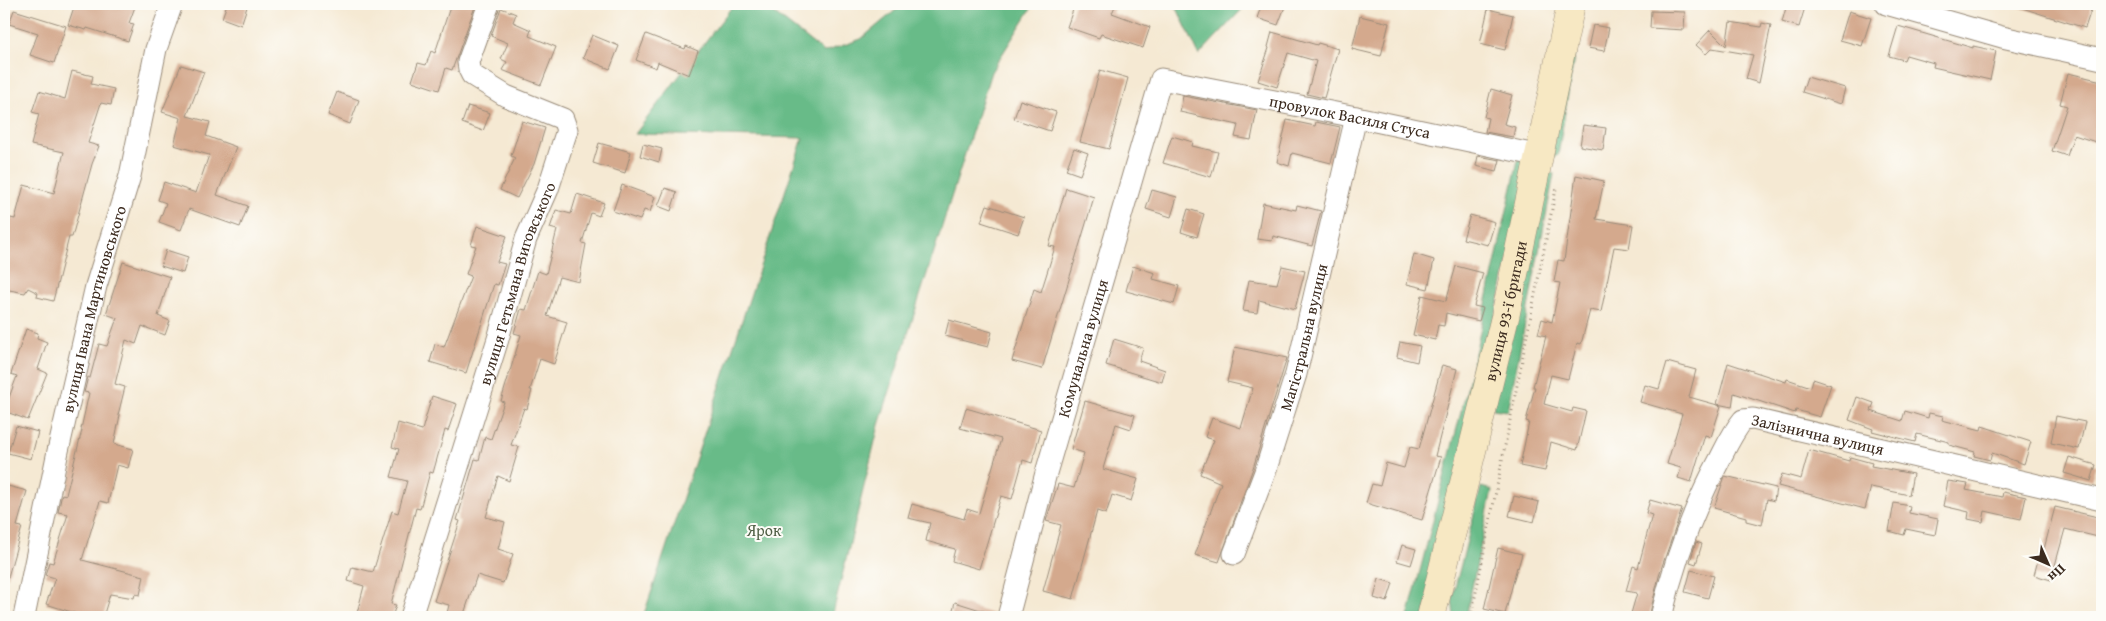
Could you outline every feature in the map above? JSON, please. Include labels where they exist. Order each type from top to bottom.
[{"type":"main road","name":"вулиця 93-ї бригади","points":[[1431,617],[1504,317],[1540,156],[1571,4]]},
{"type":"street","name":"вулиця Івана Мартиновського","points":[[24,617],[58,451],[96,286],[130,176],[156,49],[172,4]]},
{"type":"street","name":"вулиця Гетьмана Виговського","points":[[411,617],[498,339],[526,239],[548,189],[567,130],[563,120],[506,96],[472,75],[468,62],[489,4]]},
{"type":"street","points":[[1886,4],[2002,37],[2102,59]]},
{"type":"street","name":"провулок Василя Стуса","points":[[1160,79],[1356,117],[1540,156]]},
{"type":"street","name":"Комунальна вулиця","points":[[1008,617],[1046,474],[1160,79]]},
{"type":"street","name":"Магістральна вулиця","points":[[1234,554],[1265,472],[1296,374],[1356,117]]},
{"type":"street","name":"Залізнична вулиця","points":[[1661,617],[1685,537],[1695,511],[1733,431],[1743,420],[1754,419],[2102,500]]},
{"type":"path","points":[[1471,617],[1558,183]]},
{"type":"green space","name":"Ярок","points":[[734,4],[762,4],[824,52],[861,39],[903,4],[1034,4],[991,72],[879,425],[832,617],[643,617],[803,138],[635,134]]},
{"type":"green space","points":[[1175,4],[1247,4],[1199,55]]},
{"type":"green space","points":[[1576,45],[1558,155],[1551,158],[1565,76]]},
{"type":"green space","points":[[1519,156],[1532,161],[1424,617],[1408,617],[1468,385]]},
{"type":"green space","points":[[1543,171],[1554,174],[1508,411],[1493,409]]},
{"type":"green space","points":[[1481,487],[1492,490],[1466,617],[1454,617],[1452,599]]},
{"type":"building","points":[[75,4],[136,4],[129,23],[134,24],[128,41],[87,28],[86,30],[68,25]]},
{"type":"building","points":[[227,4],[248,4],[241,25],[222,18]]},
{"type":"building","points":[[451,4],[476,4],[452,70],[446,68],[439,90],[412,81],[418,63],[426,65],[431,51],[435,53]]},
{"type":"building","points":[[1075,4],[1116,4],[1112,13],[1150,27],[1143,48],[1101,34],[1099,38],[1067,27]]},
{"type":"building","points":[[1262,4],[1286,4],[1278,25],[1257,18]]},
{"type":"building","points":[[1787,4],[1806,4],[1799,27],[1782,22]]},
{"type":"building","points":[[2019,4],[2093,4],[2085,28],[2019,7]]},
{"type":"building","points":[[501,8],[516,14],[513,22],[531,30],[529,36],[556,47],[541,85],[502,70],[507,62],[501,59],[508,43],[491,36]]},
{"type":"building","points":[[1488,9],[1513,15],[1505,50],[1480,44]]},
{"type":"building","points":[[14,10],[66,26],[54,63],[30,55],[38,33],[9,24]]},
{"type":"building","points":[[1651,11],[1685,12],[1684,30],[1650,28]]},
{"type":"building","points":[[1849,11],[1871,18],[1862,46],[1840,40]]},
{"type":"building","points":[[1360,16],[1389,23],[1381,56],[1352,49]]},
{"type":"building","points":[[1730,22],[1761,27],[1762,23],[1771,25],[1759,83],[1746,79],[1753,55],[1712,48],[1706,54],[1696,45],[1710,30],[1726,46]]},
{"type":"building","points":[[1593,25],[1609,28],[1604,51],[1588,48]]},
{"type":"building","points":[[1898,26],[1973,48],[1973,46],[1996,51],[1990,80],[1933,67],[1934,63],[1906,55],[1904,60],[1889,56]]},
{"type":"building","points":[[1272,32],[1338,49],[1324,98],[1307,94],[1316,61],[1288,53],[1277,87],[1258,81],[1269,48]]},
{"type":"building","points":[[646,34],[685,49],[686,46],[698,51],[689,75],[658,62],[656,68],[636,60]]},
{"type":"building","points":[[592,35],[619,46],[610,69],[583,58]]},
{"type":"building","points":[[181,65],[204,72],[187,116],[210,122],[206,136],[236,147],[217,195],[248,206],[240,227],[189,209],[181,230],[159,222],[166,203],[158,200],[164,182],[196,193],[209,155],[174,145],[181,118],[162,112]]},
{"type":"building","points":[[1100,70],[1128,78],[1109,149],[1080,142]]},
{"type":"building","points":[[72,71],[93,76],[91,84],[114,89],[111,105],[101,103],[88,143],[99,146],[92,164],[72,237],[69,237],[53,301],[37,297],[38,293],[28,288],[25,293],[4,289],[7,271],[4,270],[4,225],[6,217],[15,219],[24,185],[54,193],[64,152],[31,145],[39,114],[32,112],[39,91],[65,99]]},
{"type":"building","points":[[2068,73],[2102,81],[2102,144],[2074,135],[2067,156],[2052,151],[2067,106],[2060,104]]},
{"type":"building","points":[[1807,77],[1845,88],[1841,104],[1802,92]]},
{"type":"building","points":[[1491,89],[1512,95],[1504,124],[1515,127],[1513,137],[1485,132],[1488,118],[1484,117]]},
{"type":"building","points":[[337,92],[359,100],[350,124],[328,115]]},
{"type":"building","points":[[1183,96],[1257,110],[1251,140],[1235,137],[1238,125],[1180,112]]},
{"type":"building","points":[[1020,100],[1056,112],[1050,131],[1014,119]]},
{"type":"building","points":[[468,106],[490,113],[483,131],[462,123]]},
{"type":"building","points":[[1287,120],[1315,126],[1316,122],[1340,127],[1331,163],[1292,153],[1289,166],[1277,162]]},
{"type":"building","points":[[522,121],[545,128],[534,164],[517,198],[500,190],[515,158],[511,156]]},
{"type":"building","points":[[1583,125],[1606,128],[1603,150],[1580,146]]},
{"type":"building","points":[[1172,136],[1193,142],[1192,146],[1218,152],[1211,177],[1163,163]]},
{"type":"building","points":[[599,143],[631,152],[625,173],[593,163]]},
{"type":"building","points":[[643,144],[662,149],[659,162],[640,156]]},
{"type":"building","points":[[1074,148],[1088,153],[1080,175],[1066,170]]},
{"type":"building","points":[[1478,156],[1500,160],[1497,171],[1476,166]]},
{"type":"building","points":[[1576,175],[1604,181],[1596,219],[1633,225],[1629,249],[1614,247],[1601,312],[1590,310],[1581,344],[1577,343],[1568,379],[1551,375],[1544,404],[1572,412],[1573,408],[1586,411],[1577,450],[1551,442],[1545,471],[1520,466],[1529,422],[1526,421],[1546,336],[1538,334],[1542,319],[1552,322],[1560,283],[1554,282],[1558,260],[1564,261]]},
{"type":"building","points":[[622,185],[655,197],[650,212],[644,210],[640,220],[613,211]]},
{"type":"building","points":[[665,188],[677,192],[671,211],[658,206]]},
{"type":"building","points":[[1066,188],[1094,197],[1042,369],[1012,361],[1034,289],[1041,292],[1055,247],[1049,246]]},
{"type":"building","points":[[1152,190],[1177,197],[1171,217],[1146,209]]},
{"type":"building","points":[[577,194],[604,203],[599,216],[591,213],[582,243],[586,244],[579,282],[559,277],[547,316],[567,322],[554,364],[540,359],[530,390],[532,390],[527,409],[524,408],[511,445],[519,447],[509,481],[498,476],[486,517],[505,522],[498,549],[513,554],[503,583],[477,575],[463,617],[446,617],[449,605],[434,601],[460,521],[457,520],[475,459],[479,460],[485,437],[491,439],[504,402],[501,401],[521,335],[514,333],[521,309],[526,310],[538,271],[546,274],[557,230],[550,228],[556,210],[571,214]]},
{"type":"building","points":[[1263,203],[1296,210],[1297,205],[1321,211],[1312,246],[1273,236],[1272,241],[1257,239]]},
{"type":"building","points":[[987,205],[1024,217],[1018,234],[981,222]]},
{"type":"building","points":[[1188,209],[1204,214],[1197,237],[1181,232]]},
{"type":"building","points":[[1470,215],[1495,222],[1488,245],[1463,239]]},
{"type":"building","points":[[477,226],[507,236],[497,262],[505,264],[498,285],[494,284],[466,373],[430,362],[435,344],[444,347],[471,276],[466,274],[476,246],[471,245]]},
{"type":"building","points":[[166,250],[188,257],[183,273],[161,266]]},
{"type":"building","points":[[1414,254],[1434,260],[1428,289],[1407,284]]},
{"type":"building","points":[[123,262],[170,277],[158,316],[170,321],[165,335],[142,326],[136,344],[126,340],[115,384],[125,387],[118,415],[120,415],[114,444],[133,449],[128,468],[117,465],[108,503],[100,501],[82,560],[144,576],[140,595],[135,594],[134,598],[110,594],[103,617],[87,617],[46,604],[55,578],[45,575],[49,562],[53,563],[68,514],[58,512],[62,494],[66,495],[82,430],[89,393],[84,392],[88,377],[90,378],[99,344],[107,346],[117,318],[106,314]]},
{"type":"building","points":[[1133,266],[1155,273],[1153,279],[1179,286],[1174,304],[1126,291]]},
{"type":"building","points":[[1282,266],[1305,271],[1295,309],[1259,300],[1257,313],[1243,311],[1249,280],[1277,284]]},
{"type":"building","points":[[1456,266],[1483,273],[1474,306],[1483,308],[1479,321],[1446,313],[1444,326],[1438,325],[1435,340],[1413,335],[1422,295],[1446,301]]},
{"type":"building","points":[[949,320],[992,332],[988,347],[945,336]]},
{"type":"building","points":[[26,329],[38,333],[37,338],[47,342],[38,369],[47,373],[28,420],[4,411],[17,376],[11,374]]},
{"type":"building","points":[[1114,339],[1143,348],[1139,361],[1165,370],[1162,382],[1106,365]]},
{"type":"building","points":[[1400,342],[1420,346],[1417,362],[1397,357]]},
{"type":"building","points":[[1235,347],[1287,358],[1253,468],[1219,562],[1195,555],[1221,483],[1200,474],[1214,440],[1205,437],[1212,418],[1241,428],[1253,388],[1227,382]]},
{"type":"building","points":[[1667,362],[1696,370],[1689,397],[1721,406],[1711,437],[1705,435],[1691,482],[1678,478],[1681,468],[1667,464],[1682,414],[1640,402],[1645,385],[1659,389]]},
{"type":"building","points":[[1728,363],[1786,382],[1787,379],[1811,387],[1813,379],[1831,385],[1820,417],[1796,410],[1795,413],[1734,393],[1732,407],[1717,404]]},
{"type":"building","points":[[1442,365],[1457,369],[1435,456],[1441,457],[1422,520],[1366,503],[1372,484],[1380,486],[1386,463],[1404,468],[1410,447],[1419,449]]},
{"type":"building","points":[[432,396],[457,404],[448,431],[445,430],[433,473],[430,472],[420,509],[416,508],[391,604],[396,605],[392,617],[356,617],[364,586],[348,581],[352,567],[373,572],[392,511],[398,513],[407,481],[391,477],[399,449],[392,447],[398,423],[422,430]]},
{"type":"building","points":[[1857,397],[1874,403],[1871,411],[1902,421],[1905,411],[1928,418],[1929,413],[1943,416],[1942,420],[1981,430],[1982,426],[2031,442],[2024,464],[1992,453],[1990,460],[1974,456],[1975,452],[1949,445],[1949,442],[1917,434],[1915,442],[1872,431],[1873,429],[1849,420]]},
{"type":"building","points":[[1085,401],[1135,415],[1131,429],[1116,424],[1103,469],[1138,479],[1131,501],[1112,495],[1106,514],[1097,511],[1073,599],[1043,591],[1061,525],[1046,521],[1058,484],[1074,488],[1084,453],[1071,449]]},
{"type":"building","points":[[966,408],[1041,430],[1032,463],[1023,460],[1012,499],[1001,496],[979,569],[952,561],[955,549],[926,541],[930,523],[908,518],[912,504],[964,519],[967,509],[979,513],[1001,439],[960,428]]},
{"type":"building","points":[[2056,416],[2085,422],[2079,449],[2051,443]]},
{"type":"building","points":[[16,426],[38,432],[31,459],[8,453]]},
{"type":"building","points":[[1809,450],[1849,461],[1850,457],[1872,463],[1871,466],[1913,474],[1909,495],[1871,487],[1865,509],[1778,486],[1782,474],[1801,479]]},
{"type":"building","points":[[2069,457],[2096,465],[2091,481],[2064,473]]},
{"type":"building","points":[[1725,476],[1776,488],[1774,501],[1767,499],[1762,525],[1746,521],[1746,517],[1714,508]]},
{"type":"building","points":[[1948,481],[1968,484],[1966,490],[2002,497],[2003,492],[2026,497],[2021,519],[1985,511],[1983,522],[1968,519],[1969,512],[1943,506]]},
{"type":"building","points":[[4,485],[27,491],[17,526],[22,527],[8,577],[4,577]]},
{"type":"building","points":[[1514,496],[1539,502],[1534,522],[1509,516]]},
{"type":"building","points":[[1650,500],[1682,509],[1660,572],[1649,617],[1630,617],[1637,593],[1626,591],[1633,566],[1638,568],[1652,515],[1646,513]]},
{"type":"building","points":[[1894,503],[1910,506],[1909,513],[1938,519],[1935,535],[1906,529],[1904,535],[1889,531]]},
{"type":"building","points":[[2055,507],[2102,518],[2102,538],[2065,529],[2051,580],[2034,575],[2041,549],[2044,549]]},
{"type":"building","points":[[1696,542],[1702,544],[1696,564],[1690,562]]},
{"type":"building","points":[[1402,545],[1416,549],[1411,565],[1397,561]]},
{"type":"building","points":[[1498,548],[1522,554],[1505,614],[1484,609]]},
{"type":"building","points":[[1691,570],[1714,576],[1708,598],[1685,592]]},
{"type":"building","points":[[1379,579],[1393,583],[1387,602],[1374,598]]},
{"type":"building","points":[[955,602],[993,614],[993,617],[951,617]]}]
